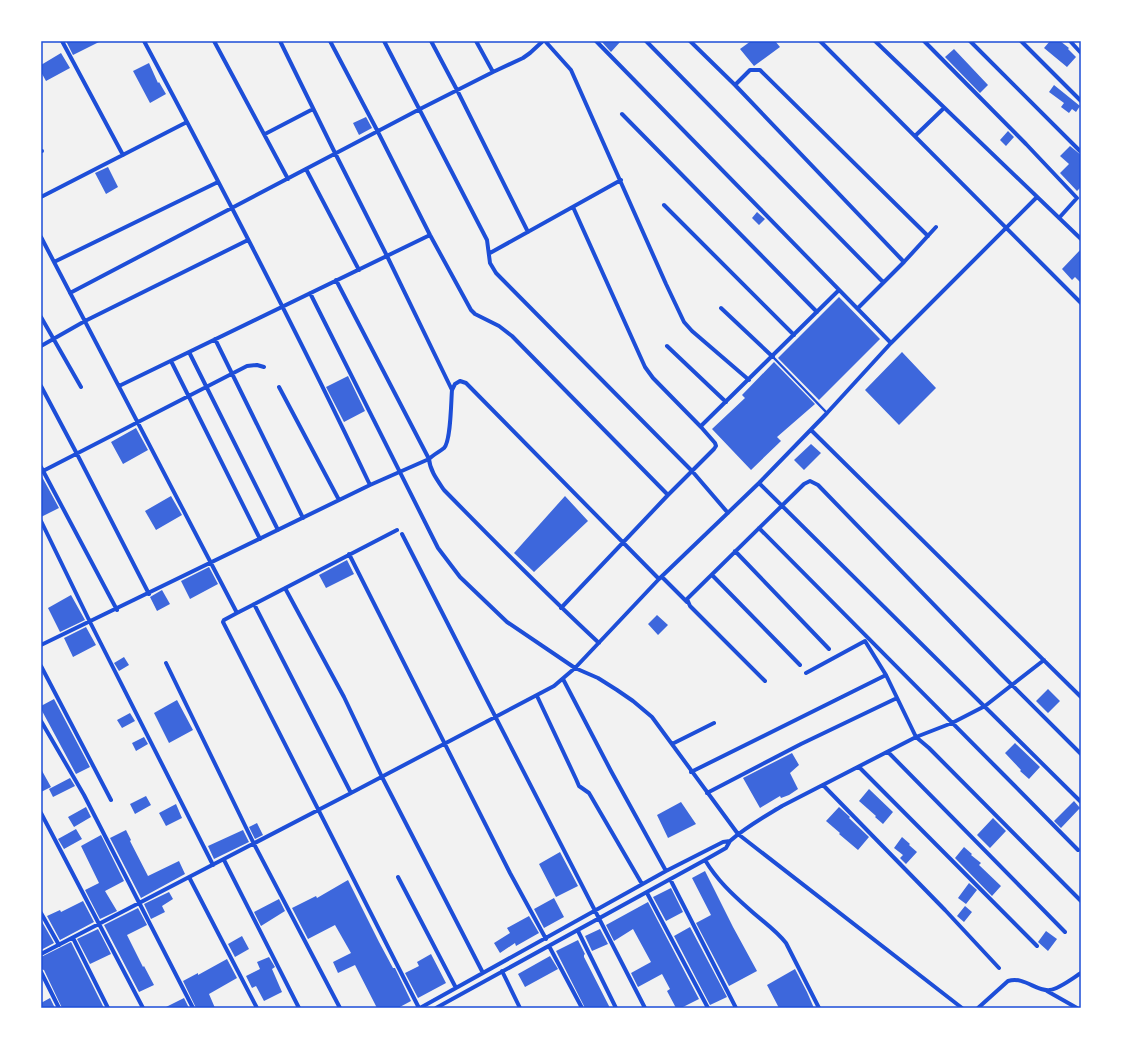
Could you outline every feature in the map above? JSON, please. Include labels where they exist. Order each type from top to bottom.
[{"type":"street","points":[[62,41],[123,155]]},
{"type":"street","points":[[144,41],[283,306],[319,377],[370,485]]},
{"type":"street","points":[[214,41],[288,179]]},
{"type":"street","points":[[280,41],[452,390]]},
{"type":"street","points":[[330,41],[430,235],[471,310],[475,314],[499,326],[512,336],[668,495]]},
{"type":"street","points":[[384,41],[487,240],[490,253],[490,263],[496,273],[692,471],[728,513]]},
{"type":"street","points":[[431,41],[458,90],[528,232]]},
{"type":"street","points":[[476,41],[493,72]]},
{"type":"street","points":[[70,293],[335,153],[530,54],[544,41],[571,70],[684,322],[692,331],[749,380]]},
{"type":"street","points":[[596,41],[891,343]]},
{"type":"street","points":[[646,41],[884,282]]},
{"type":"street","points":[[690,41],[735,85],[904,262]]},
{"type":"street","points":[[820,41],[1081,303]]},
{"type":"street","points":[[874,41],[1081,239]]},
{"type":"street","points":[[924,41],[1077,198],[1059,218]]},
{"type":"street","points":[[970,41],[1081,152]]},
{"type":"street","points":[[1021,41],[1081,101]]},
{"type":"street","points":[[1070,41],[1081,53]]},
{"type":"street","points":[[735,85],[750,70],[760,70],[928,236]]},
{"type":"street","points":[[915,136],[944,108]]},
{"type":"street","points":[[265,134],[313,109]]},
{"type":"street","points":[[622,114],[817,312]]},
{"type":"street","points":[[41,197],[187,122]]},
{"type":"street","points":[[306,169],[359,270]]},
{"type":"street","points":[[490,253],[621,180]]},
{"type":"street","points":[[54,262],[218,182]]},
{"type":"street","points":[[41,954],[445,745],[554,686],[575,668],[661,578],[759,483],[828,412],[891,343],[1037,197]]},
{"type":"street","points":[[664,205],[794,335]]},
{"type":"street","points":[[561,608],[716,446],[713,440],[653,378],[645,367],[573,207]]},
{"type":"street","points":[[858,308],[936,228]]},
{"type":"street","points":[[119,386],[430,235]]},
{"type":"street","points":[[41,237],[237,613]]},
{"type":"street","points":[[41,346],[85,321],[248,240]]},
{"type":"street","points":[[336,280],[429,459],[432,470],[444,490],[561,608],[599,643]]},
{"type":"street","points":[[701,427],[839,290]]},
{"type":"street","points":[[310,293],[438,548],[460,577],[507,622],[575,668],[598,678],[617,690],[652,717],[738,834],[962,1008]]},
{"type":"street","points":[[721,308],[773,357]]},
{"type":"street","points":[[41,317],[81,388]]},
{"type":"street","points":[[216,339],[303,518]]},
{"type":"street","points":[[667,346],[726,402]]},
{"type":"street","points":[[189,352],[278,530]]},
{"type":"street","points":[[171,361],[260,539]]},
{"type":"street","points":[[117,610],[42,470],[77,454],[247,366],[257,365],[264,367]]},
{"type":"street","points":[[41,645],[117,610],[210,562],[370,485],[429,459],[443,449],[448,440],[452,390],[455,384],[460,381],[466,383],[623,542],[687,602],[766,681]]},
{"type":"street","points":[[41,386],[149,594]]},
{"type":"street","points":[[279,387],[339,500]]},
{"type":"street","points":[[810,430],[1081,697]]},
{"type":"street","points":[[687,602],[689,596],[804,484],[810,481],[818,485],[1081,754]]},
{"type":"street","points":[[759,483],[783,505],[1081,802]]},
{"type":"street","points":[[41,521],[90,622],[213,865]]},
{"type":"street","points":[[759,528],[1078,850]]},
{"type":"street","points":[[397,530],[222,622],[419,1008],[546,939],[666,871],[723,842],[730,841]]},
{"type":"street","points":[[402,534],[645,1008]]},
{"type":"street","points":[[736,551],[828,649]]},
{"type":"street","points":[[349,554],[510,873],[546,939]]},
{"type":"street","points":[[712,574],[800,665]]},
{"type":"street","points":[[285,588],[344,697],[382,777],[483,973]]},
{"type":"street","points":[[254,604],[351,794]]},
{"type":"street","points":[[806,673],[865,641],[886,675],[916,737],[929,748],[1081,901]]},
{"type":"street","points":[[436,1008],[726,848],[730,841],[738,834],[764,816],[916,737],[952,723],[985,706],[1044,660]]},
{"type":"street","points":[[166,663],[254,844],[340,1008]]},
{"type":"street","points":[[41,666],[111,800]]},
{"type":"street","points":[[691,772],[886,675]]},
{"type":"street","points":[[563,679],[666,871]]},
{"type":"street","points":[[537,696],[579,786],[589,793],[593,799],[642,884]]},
{"type":"street","points":[[707,793],[801,744],[897,698]]},
{"type":"street","points":[[41,721],[84,795],[193,1008]]},
{"type":"street","points":[[672,744],[714,723]]},
{"type":"street","points":[[888,752],[1065,932]]},
{"type":"street","points":[[859,767],[1036,946]]},
{"type":"street","points":[[823,786],[939,904],[999,968]]},
{"type":"street","points":[[41,813],[143,1008]]},
{"type":"street","points":[[224,860],[299,1008]]},
{"type":"street","points":[[705,860],[725,887],[780,935],[786,943],[819,1008]]},
{"type":"street","points":[[189,877],[257,1008]]},
{"type":"street","points":[[398,877],[456,988]]},
{"type":"street","points":[[670,879],[736,1008]]},
{"type":"street","points":[[646,893],[708,1008]]},
{"type":"street","points":[[41,913],[58,945]]},
{"type":"street","points":[[578,931],[616,1008]]},
{"type":"street","points":[[73,938],[108,1008]]},
{"type":"street","points":[[550,946],[582,1008]]},
{"type":"street","points":[[502,971],[520,1008]]},
{"type":"street","points":[[41,972],[59,1008]]},
{"type":"street","points":[[1045,989],[1052,990],[1081,973]]},
{"type":"street","points":[[978,1008],[1001,986],[1014,979],[1019,979],[1045,989],[1077,1008]]},
{"type":"street","points":[[446,1003],[448,1008]]},
{"type":"lane","points":[[773,357],[828,412]]},
{"type":"building","points":[[66,41],[101,41],[73,55]]},
{"type":"building","points":[[601,41],[621,41],[611,52]]},
{"type":"building","points":[[751,41],[775,41],[780,47],[754,66],[740,49]]},
{"type":"building","points":[[1050,41],[1060,41],[1069,48],[1068,49],[1076,57],[1067,67],[1044,48]]},
{"type":"building","points":[[954,49],[988,85],[980,93],[945,57]]},
{"type":"building","points":[[61,53],[70,68],[46,81],[41,72],[41,65]]},
{"type":"building","points":[[149,63],[158,83],[159,82],[166,94],[150,103],[133,71]]},
{"type":"building","points":[[1054,85],[1080,106],[1076,112],[1072,109],[1069,113],[1061,107],[1064,103],[1049,92]]},
{"type":"building","points":[[366,117],[372,128],[359,135],[353,123]]},
{"type":"building","points":[[1008,131],[1014,137],[1006,146],[1000,140]]},
{"type":"building","points":[[1070,146],[1081,155],[1081,187],[1077,191],[1060,173],[1069,164],[1060,156]]},
{"type":"building","points":[[108,167],[118,187],[106,194],[95,173]]},
{"type":"building","points":[[757,212],[765,219],[759,225],[752,218]]},
{"type":"building","points":[[1081,249],[1081,283],[1075,277],[1072,280],[1062,269]]},
{"type":"building","points":[[839,297],[880,339],[819,400],[778,358]]},
{"type":"building","points":[[902,352],[936,388],[899,425],[865,390]]},
{"type":"building","points":[[774,362],[815,404],[777,437],[781,441],[751,470],[712,429],[745,398],[742,395]]},
{"type":"building","points":[[348,376],[365,411],[344,422],[326,387]]},
{"type":"building","points":[[136,428],[148,450],[123,464],[111,442]]},
{"type":"building","points":[[811,444],[821,453],[804,470],[794,460]]},
{"type":"building","points":[[41,475],[59,508],[41,517]]},
{"type":"building","points":[[171,496],[182,515],[156,530],[145,511]]},
{"type":"building","points":[[565,496],[588,521],[534,572],[514,553]]},
{"type":"building","points":[[347,560],[354,574],[326,588],[319,575]]},
{"type":"building","points":[[209,567],[218,584],[190,599],[181,581]]},
{"type":"building","points":[[162,590],[170,604],[157,611],[150,597]]},
{"type":"building","points":[[71,595],[85,620],[60,632],[48,608]]},
{"type":"building","points":[[657,615],[668,625],[658,635],[648,624]]},
{"type":"building","points":[[86,627],[96,645],[73,657],[64,638]]},
{"type":"building","points":[[124,657],[129,665],[119,671],[114,663]]},
{"type":"building","points":[[1048,689],[1060,701],[1048,713],[1036,701]]},
{"type":"building","points":[[54,699],[90,767],[76,774],[41,709],[41,706]]},
{"type":"building","points":[[177,700],[193,730],[169,743],[154,713]]},
{"type":"building","points":[[130,713],[135,721],[122,728],[117,720]]},
{"type":"building","points":[[144,737],[148,744],[136,751],[132,743]]},
{"type":"building","points":[[1015,743],[1040,767],[1029,779],[1005,753]]},
{"type":"building","points":[[792,753],[799,765],[790,773],[798,789],[789,795],[781,798],[780,796],[760,808],[743,778]]},
{"type":"building","points":[[41,769],[51,787],[41,792]]},
{"type":"building","points":[[70,778],[75,786],[53,797],[49,789]]},
{"type":"building","points":[[869,789],[893,812],[883,824],[859,801]]},
{"type":"building","points":[[146,796],[151,805],[135,814],[130,804]]},
{"type":"building","points":[[1074,801],[1080,808],[1061,828],[1054,821]]},
{"type":"building","points":[[681,802],[696,824],[668,838],[657,815]]},
{"type":"building","points":[[176,804],[182,818],[166,826],[159,813]]},
{"type":"building","points":[[86,807],[91,817],[74,827],[68,817]]},
{"type":"building","points":[[839,807],[869,837],[858,850],[826,821]]},
{"type":"building","points":[[993,818],[1006,831],[990,848],[977,835]]},
{"type":"building","points":[[257,823],[263,835],[255,839],[249,827]]},
{"type":"building","points":[[76,829],[82,839],[64,849],[58,839]]},
{"type":"building","points":[[126,830],[148,876],[179,861],[185,874],[141,898],[110,838]]},
{"type":"building","points":[[243,830],[249,842],[214,859],[208,846]]},
{"type":"building","points":[[101,835],[124,881],[105,891],[117,911],[100,919],[85,890],[99,883],[81,846]]},
{"type":"building","points":[[902,837],[917,852],[906,864],[900,858],[903,855],[894,848]]},
{"type":"building","points":[[964,847],[981,863],[979,865],[1001,886],[992,896],[955,858]]},
{"type":"building","points":[[560,852],[578,886],[556,897],[539,864]]},
{"type":"building","points":[[705,871],[757,971],[729,986],[696,923],[711,915],[692,878]]},
{"type":"building","points":[[348,880],[411,1001],[398,1008],[377,1008],[355,965],[338,973],[333,962],[351,953],[335,925],[308,939],[292,908],[316,896],[317,898]]},
{"type":"building","points":[[969,883],[977,890],[966,904],[958,898]]},
{"type":"building","points":[[671,888],[683,912],[666,921],[653,897]]},
{"type":"building","points":[[169,892],[173,899],[162,906],[165,912],[151,919],[144,904]]},
{"type":"building","points":[[554,898],[564,917],[544,928],[534,909]]},
{"type":"building","points":[[279,899],[285,911],[261,926],[254,912]]},
{"type":"building","points":[[83,901],[94,922],[60,940],[47,916],[60,910],[61,912]]},
{"type":"building","points":[[648,902],[699,999],[681,1008],[676,1008],[667,991],[670,989],[662,974],[638,987],[631,973],[651,962],[633,929],[614,941],[606,925]]},
{"type":"building","points":[[965,906],[972,912],[964,922],[957,916]]},
{"type":"building","points":[[138,908],[147,925],[127,935],[154,985],[139,992],[104,925]]},
{"type":"building","points":[[529,916],[539,933],[516,946],[515,943],[500,953],[494,943],[510,933],[507,928]]},
{"type":"building","points":[[41,920],[54,943],[41,950]]},
{"type":"building","points":[[690,927],[727,997],[710,1005],[674,936]]},
{"type":"building","points":[[98,929],[111,954],[90,964],[77,939]]},
{"type":"building","points":[[600,929],[608,944],[592,951],[585,936]]},
{"type":"building","points":[[1046,931],[1057,939],[1048,951],[1038,942]]},
{"type":"building","points":[[242,936],[249,949],[235,957],[228,944]]},
{"type":"building","points":[[578,940],[585,954],[584,957],[610,1008],[585,1008],[556,951]]},
{"type":"building","points":[[71,942],[104,1008],[62,1008],[44,970],[41,969],[41,957]]},
{"type":"building","points":[[431,954],[446,983],[418,998],[405,973],[419,966],[417,962]]},
{"type":"building","points":[[550,956],[558,969],[525,987],[518,974]]},
{"type":"building","points":[[269,957],[275,967],[272,969],[282,992],[264,1001],[256,986],[252,988],[246,976],[260,969],[257,962]]},
{"type":"building","points":[[227,959],[237,978],[209,994],[215,1008],[196,1008],[183,981],[198,973],[198,975]]},
{"type":"building","points":[[795,969],[814,1008],[779,1008],[767,985]]},
{"type":"building","points":[[50,998],[55,1008],[41,1008],[41,1003]]},
{"type":"building","points":[[184,998],[189,1008],[164,1008]]}]
